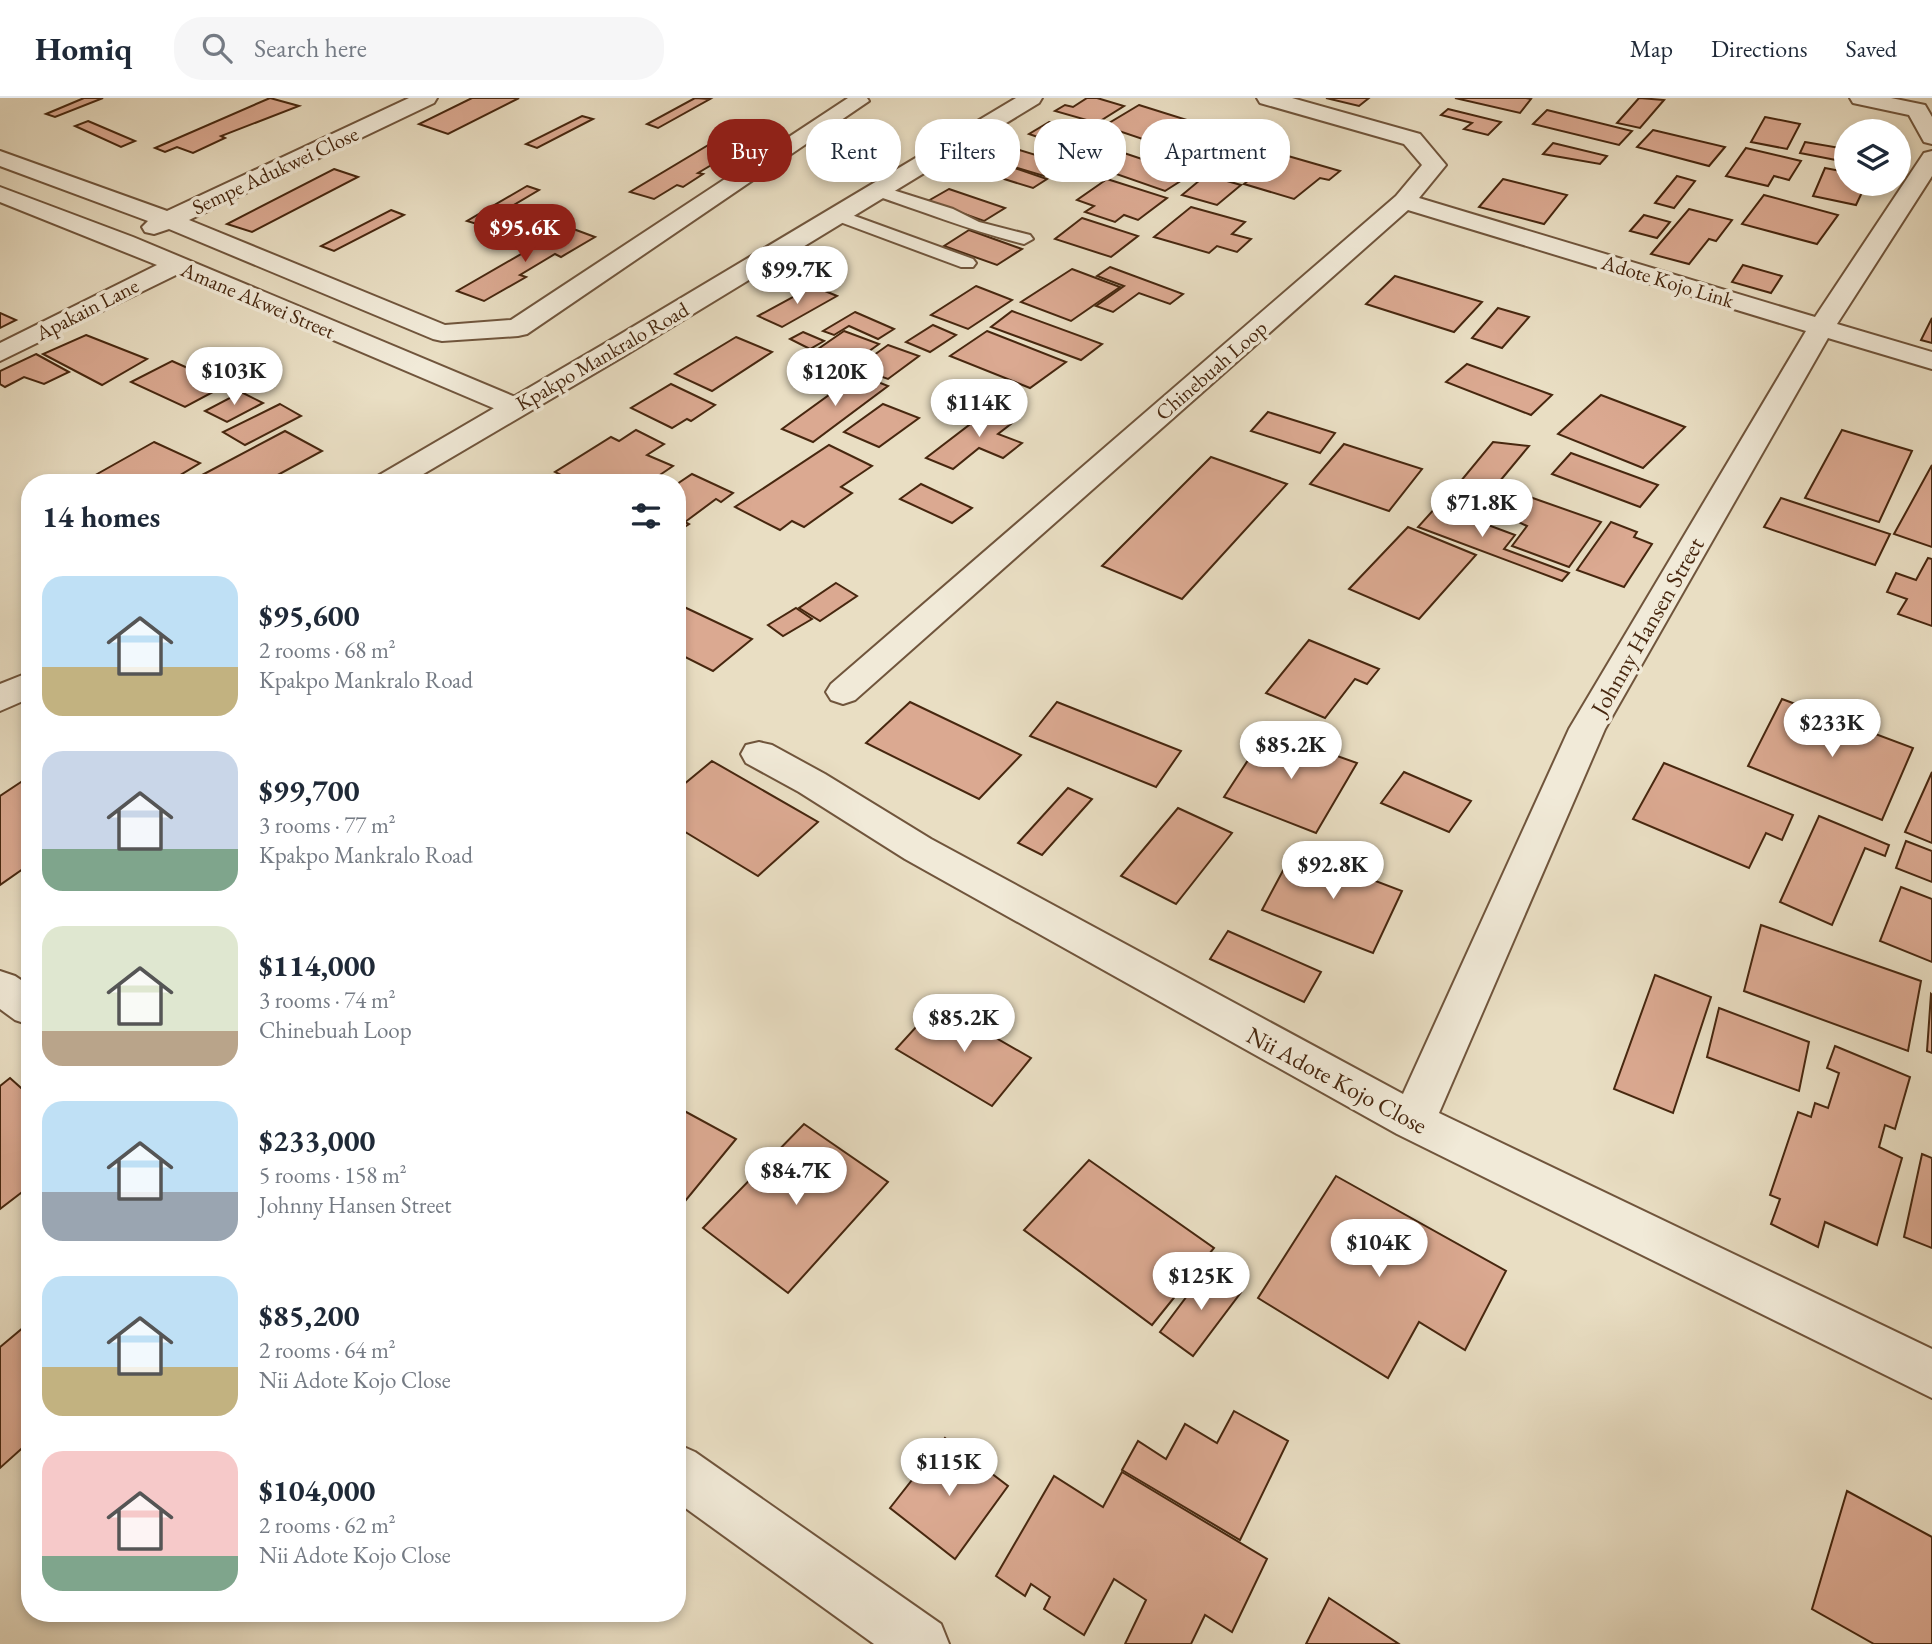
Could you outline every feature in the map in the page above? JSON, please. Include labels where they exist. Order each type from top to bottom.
[{"type":"street","name":"Sempe Adukwei Close","points":[[124,242],[426,98]]},
{"type":"street","name":"Kpakpo Mankralo Road","points":[[402,474],[1031,98]]},
{"type":"street","name":"Chinebuah Loop","points":[[843,692],[1404,201],[1434,165],[1412,139],[1268,98]]},
{"type":"street","points":[[1861,98],[1917,110],[1932,137]]},
{"type":"street","points":[[0,158],[168,220],[442,333],[518,328],[858,101]]},
{"type":"street","name":"Johnny Hansen Street","points":[[1413,1121],[1587,729],[1821,328],[1932,158]]},
{"type":"street","name":"Amane Akwei Street","points":[[0,194],[124,242],[175,266],[515,407]]},
{"type":"street","name":"Adote Kojo Link","points":[[1404,201],[1932,360]]},
{"type":"street","name":"Apakain Lane","points":[[0,353],[175,266]]},
{"type":"street","points":[[0,699],[21,688]]},
{"type":"street","name":"Nii Adote Kojo Close","points":[[759,754],[813,783],[918,849],[1413,1121],[1932,1374]]},
{"type":"street","points":[[0,987],[21,1002]]},
{"type":"street","points":[[686,1476],[920,1644]]},
{"type":"lane","points":[[877,190],[947,213],[973,226],[1024,239]]},
{"type":"lane","points":[[838,215],[967,263]]},
{"type":"building","points":[[84,98],[103,98],[55,117],[46,114]]},
{"type":"building","points":[[270,98],[299,106],[221,136],[225,138],[193,153],[177,147],[165,152],[155,148]]},
{"type":"building","points":[[472,98],[519,98],[448,134],[419,124]]},
{"type":"building","points":[[695,98],[710,99],[658,128],[647,124]]},
{"type":"building","points":[[1087,98],[1097,98],[1124,106],[1103,119],[1083,119],[1055,111],[1065,105],[1073,107]]},
{"type":"building","points":[[1326,98],[1369,98],[1359,106]]},
{"type":"building","points":[[1455,98],[1526,98],[1531,99],[1520,113]]},
{"type":"building","points":[[1639,98],[1664,100],[1640,128],[1617,123]]},
{"type":"building","points":[[1139,105],[1184,119],[1140,119],[1140,138],[1126,133],[1126,119],[1116,119]]},
{"type":"building","points":[[1448,109],[1501,122],[1488,135],[1464,129],[1472,123],[1441,115]]},
{"type":"building","points":[[1547,110],[1632,131],[1619,145],[1533,124]]},
{"type":"building","points":[[582,116],[593,119],[537,148],[526,144]]},
{"type":"building","points":[[1765,117],[1800,124],[1787,149],[1751,142]]},
{"type":"building","points":[[88,121],[135,141],[121,147],[75,126]]},
{"type":"building","points":[[1653,130],[1725,147],[1709,166],[1637,147]]},
{"type":"building","points":[[1805,142],[1834,147],[1834,160],[1800,153]]},
{"type":"building","points":[[1553,143],[1607,156],[1600,164],[1543,154]]},
{"type":"building","points":[[707,146],[707,168],[698,173],[703,174],[683,187],[677,185],[654,199],[630,192]]},
{"type":"building","points":[[1746,148],[1801,161],[1789,180],[1774,176],[1768,186],[1726,176]]},
{"type":"building","points":[[1020,150],[1034,154],[1034,173],[1020,169]]},
{"type":"building","points":[[1126,154],[1140,158],[1140,182],[1179,182],[1165,191],[1126,177]]},
{"type":"building","points":[[1290,157],[1340,171],[1329,180],[1320,178],[1294,199],[1244,184],[1290,182]]},
{"type":"building","points":[[1825,168],[1834,170],[1834,196],[1860,196],[1856,205],[1813,196]]},
{"type":"building","points":[[334,169],[358,177],[252,232],[227,224]]},
{"type":"building","points":[[1020,170],[1034,175],[1034,182],[1042,182],[1033,188],[1014,182],[1020,182]]},
{"type":"building","points":[[1677,176],[1695,181],[1674,208],[1655,203]]},
{"type":"building","points":[[1503,179],[1567,195],[1544,224],[1479,207]]},
{"type":"building","points":[[1103,182],[1116,182],[1167,198],[1138,220],[1124,215],[1115,222],[1085,212],[1094,206],[1077,200]]},
{"type":"building","points":[[1198,182],[1230,182],[1241,185],[1217,205],[1182,195]]},
{"type":"building","points":[[527,186],[539,190],[480,225],[467,221]]},
{"type":"building","points":[[949,189],[1005,208],[984,221],[928,201]]},
{"type":"building","points":[[1764,195],[1838,215],[1817,244],[1742,224]]},
{"type":"building","points":[[1191,207],[1245,222],[1232,234],[1251,239],[1237,252],[1217,246],[1209,253],[1154,237]]},
{"type":"building","points":[[1689,209],[1732,220],[1716,241],[1709,239],[1689,264],[1651,254]]},
{"type":"building","points":[[391,210],[404,215],[334,251],[321,246]]},
{"type":"building","points":[[1644,215],[1670,222],[1657,238],[1630,231]]},
{"type":"building","points":[[1082,218],[1138,236],[1111,257],[1055,239]]},
{"type":"building","points":[[568,227],[595,237],[561,257],[555,254],[520,275],[526,277],[484,301],[457,291]]},
{"type":"building","points":[[969,230],[1022,249],[997,265],[944,246]]},
{"type":"building","points":[[1743,265],[1782,276],[1771,293],[1732,282]]},
{"type":"building","points":[[1110,267],[1183,294],[1170,304],[1139,293],[1113,312],[1096,306],[1124,286],[1097,276]]},
{"type":"building","points":[[1072,269],[1120,287],[1071,321],[1021,302]]},
{"type":"building","points":[[1395,276],[1482,302],[1454,332],[1366,304]]},
{"type":"building","points":[[813,286],[837,296],[782,327],[758,316]]},
{"type":"building","points":[[976,286],[1012,300],[968,329],[931,315]]},
{"type":"building","points":[[1498,308],[1529,317],[1502,348],[1472,338]]},
{"type":"building","points":[[1012,311],[1102,344],[1081,360],[991,327]]},
{"type":"building","points":[[855,312],[894,329],[878,339],[849,326],[834,335],[823,331]]},
{"type":"building","points":[[0,313],[16,320],[0,328]]},
{"type":"building","points":[[1932,318],[1932,343],[1921,340]]},
{"type":"building","points":[[933,325],[956,335],[930,352],[906,342]]},
{"type":"building","points":[[844,331],[879,344],[854,362],[818,349]]},
{"type":"building","points":[[987,331],[1066,362],[1030,388],[950,356]]},
{"type":"building","points":[[803,332],[824,341],[810,349],[790,339]]},
{"type":"building","points":[[86,335],[147,359],[102,385],[43,354]]},
{"type":"building","points":[[736,337],[772,352],[712,391],[675,374]]},
{"type":"building","points":[[888,345],[919,356],[888,379],[856,368]]},
{"type":"building","points":[[36,354],[69,372],[44,384],[24,377],[5,387],[0,384],[0,371]]},
{"type":"building","points":[[172,361],[226,385],[185,407],[131,382]]},
{"type":"building","points":[[1467,364],[1552,395],[1531,415],[1446,382]]},
{"type":"building","points":[[858,374],[888,386],[813,442],[782,429]]},
{"type":"building","points":[[671,384],[715,405],[691,421],[687,419],[672,428],[631,408]]},
{"type":"building","points":[[241,392],[263,403],[227,422],[205,411]]},
{"type":"building","points":[[1601,395],[1685,427],[1643,468],[1558,434]]},
{"type":"building","points":[[280,404],[301,416],[245,445],[223,432]]},
{"type":"building","points":[[883,404],[919,418],[879,447],[844,432]]},
{"type":"building","points":[[994,406],[1020,417],[998,434],[1022,443],[1003,458],[979,448],[953,469],[926,458]]},
{"type":"building","points":[[1268,412],[1335,433],[1320,453],[1251,431]]},
{"type":"building","points":[[636,430],[664,444],[647,455],[673,466],[661,474],[555,472],[611,437],[619,441]]},
{"type":"building","points":[[1842,430],[1912,451],[1879,522],[1805,498]]},
{"type":"building","points":[[285,431],[322,451],[280,474],[204,474]]},
{"type":"building","points":[[154,442],[200,463],[182,474],[97,474]]},
{"type":"building","points":[[1493,442],[1529,446],[1490,493],[1460,482]]},
{"type":"building","points":[[1344,444],[1422,469],[1389,511],[1310,484]]},
{"type":"building","points":[[829,445],[872,466],[841,487],[852,493],[804,527],[792,521],[780,530],[735,507]]},
{"type":"building","points":[[1571,453],[1658,485],[1640,507],[1552,474]]},
{"type":"building","points":[[1211,457],[1287,484],[1182,599],[1102,566]]},
{"type":"building","points":[[1932,465],[1932,547],[1894,534]]},
{"type":"building","points":[[692,474],[733,493],[721,502],[716,499],[686,521],[686,478]]},
{"type":"building","points":[[921,484],[972,508],[952,523],[900,499]]},
{"type":"building","points":[[1527,496],[1601,522],[1569,567],[1512,546],[1527,526],[1510,518]]},
{"type":"building","points":[[1781,498],[1890,534],[1875,565],[1764,527]]},
{"type":"building","points":[[1437,506],[1515,535],[1504,549],[1569,573],[1562,581],[1418,527]]},
{"type":"building","points":[[1611,522],[1637,532],[1634,537],[1652,544],[1624,587],[1577,570]]},
{"type":"building","points":[[1408,527],[1476,555],[1419,619],[1349,589]]},
{"type":"building","points":[[1928,558],[1932,559],[1932,626],[1898,614],[1907,599],[1887,592],[1896,573],[1916,580]]},
{"type":"building","points":[[836,583],[857,596],[820,621],[799,608]]},
{"type":"building","points":[[686,608],[752,639],[713,671],[686,658]]},
{"type":"building","points":[[796,608],[812,619],[783,636],[768,625]]},
{"type":"building","points":[[1309,640],[1379,669],[1367,684],[1355,679],[1325,718],[1266,693]]},
{"type":"building","points":[[1782,699],[1913,748],[1882,820],[1748,766]]},
{"type":"building","points":[[910,702],[1021,755],[979,799],[866,743]]},
{"type":"building","points":[[1057,702],[1181,751],[1156,787],[1030,736]]},
{"type":"building","points":[[1267,731],[1357,763],[1316,833],[1224,797]]},
{"type":"building","points":[[712,761],[818,822],[758,876],[686,832],[686,783]]},
{"type":"building","points":[[1664,763],[1793,815],[1782,840],[1766,833],[1749,868],[1633,819]]},
{"type":"building","points":[[1404,772],[1471,801],[1449,832],[1381,803]]},
{"type":"building","points":[[1932,772],[1932,843],[1905,832]]},
{"type":"building","points":[[21,782],[21,870],[0,885],[0,796]]},
{"type":"building","points":[[1068,788],[1092,799],[1042,855],[1018,843]]},
{"type":"building","points":[[1178,808],[1232,833],[1176,904],[1121,876]]},
{"type":"building","points":[[1819,816],[1889,845],[1885,856],[1865,848],[1832,925],[1780,902]]},
{"type":"building","points":[[1906,841],[1932,851],[1932,882],[1896,868]]},
{"type":"building","points":[[1294,850],[1402,891],[1373,953],[1262,910]]},
{"type":"building","points":[[1901,887],[1932,899],[1932,962],[1880,941]]},
{"type":"building","points":[[1761,925],[1921,981],[1908,1051],[1744,991]]},
{"type":"building","points":[[1228,931],[1321,972],[1304,1002],[1210,959]]},
{"type":"building","points":[[1655,975],[1711,997],[1673,1113],[1614,1089]]},
{"type":"building","points":[[1932,995],[1932,1053],[1927,1051]]},
{"type":"building","points":[[937,1004],[1031,1058],[992,1106],[896,1049]]},
{"type":"building","points":[[1719,1008],[1809,1042],[1799,1091],[1707,1057]]},
{"type":"building","points":[[1835,1046],[1910,1077],[1895,1129],[1885,1125],[1879,1147],[1902,1158],[1877,1245],[1825,1222],[1818,1247],[1771,1224],[1780,1199],[1770,1195],[1798,1112],[1811,1117],[1815,1103],[1828,1108],[1839,1073],[1827,1068]]},
{"type":"building","points":[[10,1078],[21,1088],[21,1193],[0,1209],[0,1086]]},
{"type":"building","points":[[686,1112],[736,1139],[686,1200]]},
{"type":"building","points":[[804,1124],[888,1182],[788,1293],[703,1228]]},
{"type":"building","points":[[1922,1154],[1932,1158],[1932,1248],[1904,1237]]},
{"type":"building","points":[[1089,1160],[1214,1248],[1152,1325],[1024,1230]]},
{"type":"building","points":[[1336,1176],[1506,1271],[1465,1350],[1419,1322],[1388,1378],[1258,1298]]},
{"type":"building","points":[[1208,1268],[1242,1291],[1193,1356],[1160,1332]]},
{"type":"building","points":[[21,1330],[21,1449],[0,1468],[0,1347]]},
{"type":"building","points":[[1234,1411],[1288,1441],[1240,1540],[1122,1470],[1138,1441],[1166,1459],[1185,1424],[1217,1443]]},
{"type":"building","points":[[945,1438],[1008,1486],[955,1559],[890,1508]]},
{"type":"building","points":[[1122,1472],[1267,1559],[1232,1632],[1205,1615],[1191,1644],[1125,1644],[1146,1600],[1114,1579],[1084,1635],[1044,1609],[1050,1597],[1031,1584],[1025,1596],[996,1576],[1054,1476],[1103,1507]]},
{"type":"building","points":[[1847,1491],[1932,1537],[1932,1644],[1874,1644],[1812,1609]]},
{"type":"building","points":[[1329,1598],[1399,1644],[1306,1644]]}]
